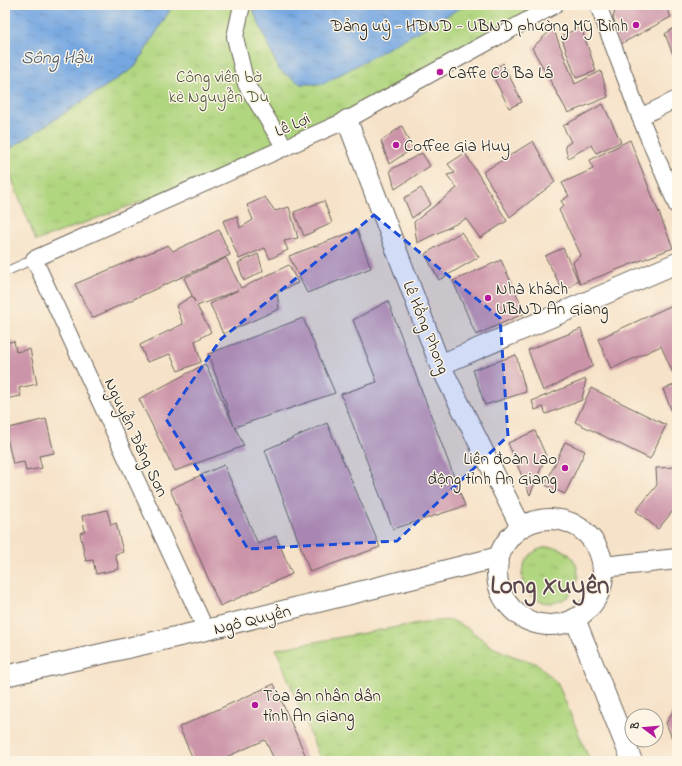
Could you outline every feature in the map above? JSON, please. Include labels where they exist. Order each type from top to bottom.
[{"type":"street","points":[[242,5],[235,37],[246,84],[285,148]]},
{"type":"street","name":"Lê Lợi","points":[[34,259],[347,120],[555,5]]},
{"type":"street","points":[[598,5],[640,117],[677,206]]},
{"type":"street","points":[[640,117],[677,99]]},
{"type":"street","name":"Lê Hồng Phong","points":[[347,120],[440,365],[521,527]]},
{"type":"street","name":"Nguyễn Đăng Sơn","points":[[34,259],[206,630]]},
{"type":"street","points":[[440,365],[677,264]]},
{"type":"street","points":[[556,519],[573,524],[588,534],[598,549],[603,567],[602,582],[597,597],[588,610],[575,619],[558,624],[541,624],[524,618],[510,607],[501,592],[497,575],[499,557],[511,535],[521,527],[538,520],[556,519]]},
{"type":"street","name":"Ngô Quyền","points":[[5,676],[206,630],[499,557]]},
{"type":"street","points":[[603,567],[677,559]]},
{"type":"street","points":[[575,619],[632,761]]},
{"type":"lane","points":[[5,272],[34,259]]},
{"type":"highlighted area","points":[[374,215],[500,318],[508,436],[397,541],[248,549],[166,419],[221,339]]},
{"type":"green space","name":"Công viên bờ kè Nguyễn Du","points":[[173,5],[540,5],[285,148],[36,241],[5,161],[5,152],[135,67]]},
{"type":"green space","points":[[545,547],[555,547],[570,555],[576,564],[578,575],[576,586],[570,595],[555,603],[545,603],[534,598],[527,591],[522,580],[522,570],[527,559],[534,552]]},
{"type":"green space","points":[[451,620],[469,629],[492,647],[538,664],[558,684],[590,761],[321,761],[276,649],[425,622]]},
{"type":"water","name":"Sông Hậu","points":[[5,5],[173,5],[135,67],[5,152]]},
{"type":"water","points":[[251,5],[466,5],[323,84],[301,84],[279,70]]},
{"type":"building","name":"Đảng uỷ - HĐND - UBND phường Mỹ Bình","points":[[616,5],[665,5],[671,17],[619,45],[614,35],[620,31],[613,19]]},
{"type":"building","points":[[677,26],[677,65],[665,34]]},
{"type":"building","points":[[581,27],[596,71],[576,78],[561,36]]},
{"type":"building","points":[[553,28],[575,84],[601,71],[608,97],[568,113],[532,48]]},
{"type":"building","points":[[503,63],[522,102],[509,108],[491,72]]},
{"type":"building","points":[[603,104],[621,142],[596,153],[591,145],[568,158],[565,146],[571,142],[563,126]]},
{"type":"building","name":"Coffee Gia Huy","points":[[402,126],[412,149],[389,164],[381,141]]},
{"type":"building","points":[[630,140],[673,248],[580,284],[573,262],[581,255],[559,210],[564,205],[561,201],[569,196],[562,183],[593,169],[590,160]]},
{"type":"building","points":[[533,141],[555,182],[510,217],[483,172]]},
{"type":"building","points":[[422,153],[430,166],[395,189],[390,170]]},
{"type":"building","points":[[465,153],[507,221],[480,238],[466,219],[417,243],[414,222],[457,188],[447,175],[455,173],[448,164]]},
{"type":"building","points":[[421,188],[431,204],[412,218],[404,198]]},
{"type":"building","points":[[265,197],[275,211],[289,207],[298,238],[284,241],[288,250],[270,259],[265,248],[239,259],[223,221],[237,216],[240,228],[253,220],[247,205]]},
{"type":"building","points":[[324,201],[332,223],[304,236],[294,212]]},
{"type":"building","points":[[219,230],[230,255],[92,318],[75,284],[168,245],[173,251]]},
{"type":"building","points":[[357,230],[371,268],[307,293],[289,256]]},
{"type":"building","points":[[461,232],[479,257],[439,280],[425,254]]},
{"type":"building","points":[[563,248],[578,280],[564,293],[545,256]]},
{"type":"building","points":[[258,254],[263,271],[244,281],[238,263]]},
{"type":"building","points":[[226,258],[241,288],[289,265],[298,283],[277,292],[279,309],[223,334],[210,304],[238,290],[197,306],[211,332],[195,341],[201,362],[178,371],[170,354],[147,362],[140,345],[183,324],[176,306],[192,296],[195,302],[184,278]]},
{"type":"building","points":[[501,260],[525,313],[476,335],[453,281]]},
{"type":"building","points":[[388,301],[465,506],[393,529],[341,394],[377,382],[353,320]]},
{"type":"building","points":[[677,303],[677,371],[673,373],[661,346],[611,369],[598,339]]},
{"type":"building","points":[[303,318],[335,393],[235,427],[244,446],[175,471],[139,399],[205,364],[234,426],[208,354]]},
{"type":"building","points":[[581,329],[593,366],[543,391],[528,350]]},
{"type":"building","points":[[14,341],[16,352],[30,349],[37,384],[19,388],[21,396],[5,399],[5,343]]},
{"type":"building","points":[[516,355],[526,392],[485,405],[473,370]]},
{"type":"building","points":[[586,379],[582,400],[546,414],[543,407],[535,410],[532,401]]},
{"type":"building","points":[[677,384],[677,425],[663,389]]},
{"type":"building","points":[[591,388],[666,425],[650,459],[575,422]]},
{"type":"building","points":[[46,419],[54,453],[39,456],[42,468],[26,471],[24,462],[13,464],[5,429]]},
{"type":"building","points":[[327,423],[380,547],[310,572],[265,450]]},
{"type":"building","points":[[535,431],[546,456],[530,495],[508,443]]},
{"type":"building","name":"Liên đoàn Lao động tỉnh An Giang","points":[[565,442],[585,451],[565,494],[545,485]]},
{"type":"building","points":[[224,465],[258,544],[276,536],[292,574],[220,606],[170,489]]},
{"type":"building","points":[[677,467],[677,506],[658,529],[636,511],[657,485],[656,468]]},
{"type":"building","points":[[107,510],[111,525],[116,523],[123,552],[115,554],[119,569],[96,574],[93,560],[86,561],[80,533],[85,531],[82,516]]},
{"type":"building","name":"Tòa án nhân dân tỉnh An Giang","points":[[274,684],[308,761],[275,761],[265,740],[224,758],[226,761],[194,761],[179,727]]},
{"type":"building","points":[[677,705],[677,751],[666,723]]},
{"type":"place","name":"Đảng uỷ - HĐND - UBND phường Mỹ Bình","points":[[636,25]]},
{"type":"place","name":"Caffe Cỏ Ba Lá","points":[[440,72]]},
{"type":"place","name":"Coffee Gia Huy","points":[[396,145]]},
{"type":"place","name":"Nhà khách UBND An Giang","points":[[488,298]]},
{"type":"place","name":"Liên đoàn Lao động tỉnh An Giang","points":[[565,468]]},
{"type":"place","name":"Tòa án nhân dân tỉnh An Giang","points":[[255,705]]},
{"type":"district","name":"Long Xuyên","points":[[550,584]]}]
